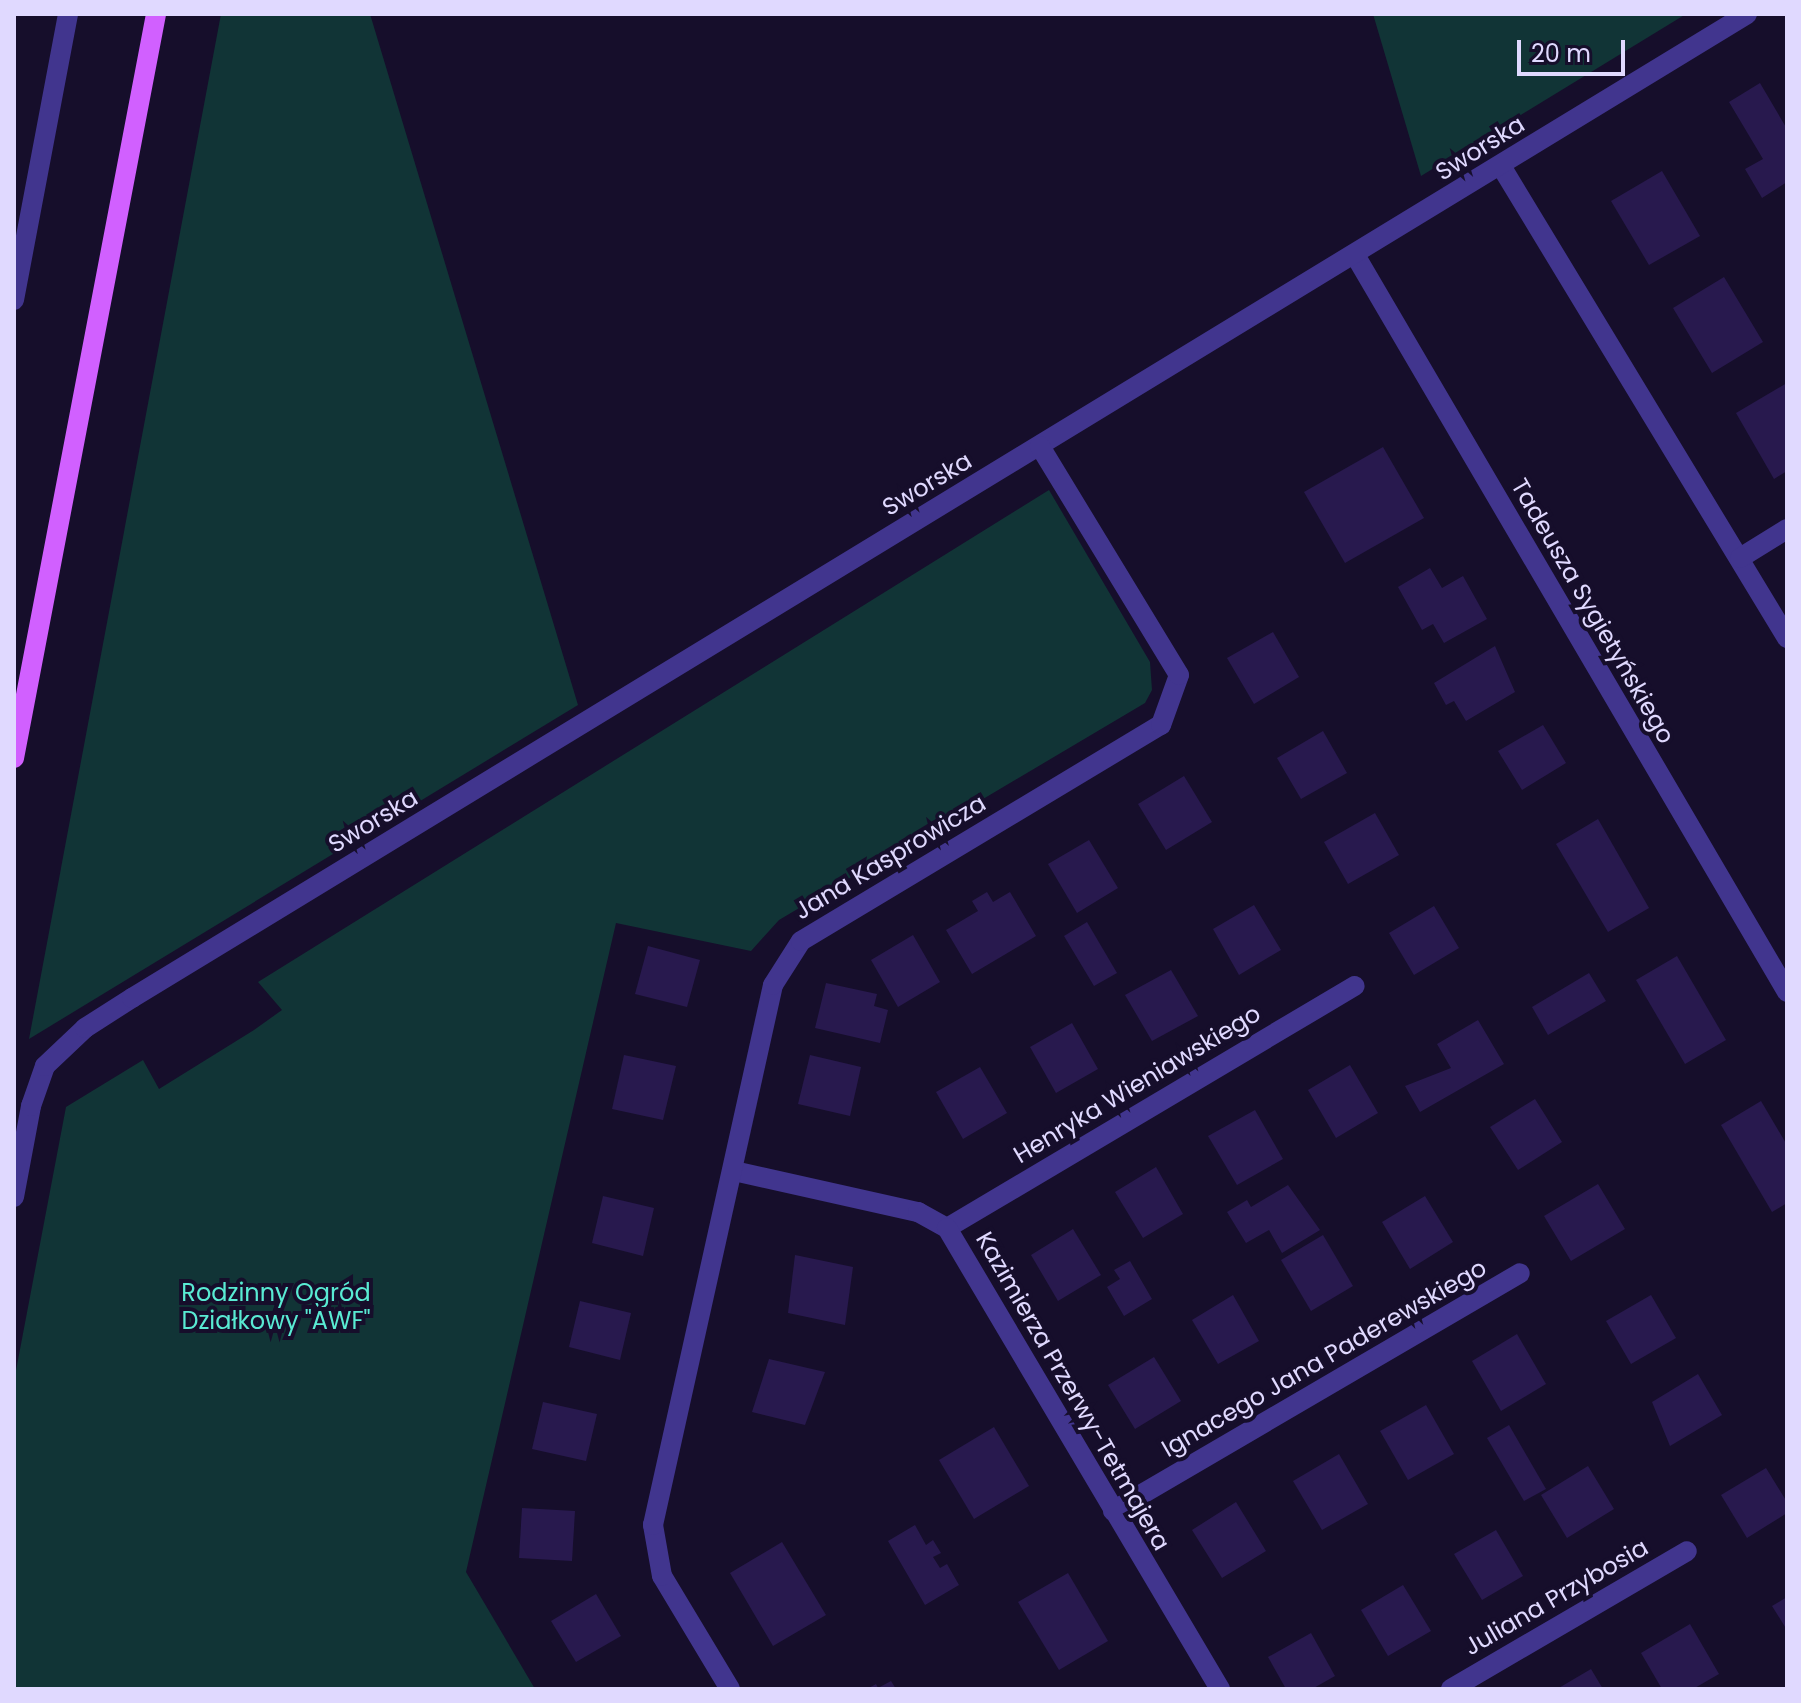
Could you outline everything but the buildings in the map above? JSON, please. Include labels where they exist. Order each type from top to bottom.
[{"type":"main road","points":[[14,758],[156,14]]},
{"type":"street","points":[[14,300],[68,14]]},
{"type":"street","name":"Sworska","points":[[14,1197],[31,1106],[45,1066],[85,1028],[1747,14]]},
{"type":"street","points":[[1501,166],[1787,638]]},
{"type":"street","name":"Tadeusza Sygietyńskiego","points":[[1355,255],[1787,992]]},
{"type":"street","name":"Jana Kasprowicza","points":[[730,1689],[662,1576],[653,1525],[773,985],[801,941],[1161,725],[1179,675],[1040,446]]},
{"type":"street","points":[[1740,558],[1787,529]]},
{"type":"street","name":"Henryka Wieniawskiego","points":[[947,1228],[1354,986]]},
{"type":"street","name":"Kazimierza Przerwy-Tetmajera","points":[[734,1171],[918,1212],[947,1228],[1220,1689]]},
{"type":"street","name":"Ignacego Jana Paderewskiego","points":[[1113,1511],[1520,1273]]},
{"type":"street","name":"Juliana Przybosia","points":[[1451,1689],[1687,1551]]},
{"type":"green space","points":[[221,14],[370,14],[578,705],[29,1039]]},
{"type":"green space","points":[[1373,14],[1686,14],[1421,176]]},
{"type":"green space","name":"Rodzinny Ogród Działkowy \"AWF\"","points":[[1049,490],[1150,662],[1152,690],[1145,703],[779,920],[751,951],[616,923],[466,1572],[535,1689],[14,1689],[14,1381],[66,1107],[143,1060],[159,1089],[254,1030],[282,1010],[258,982]]}]
